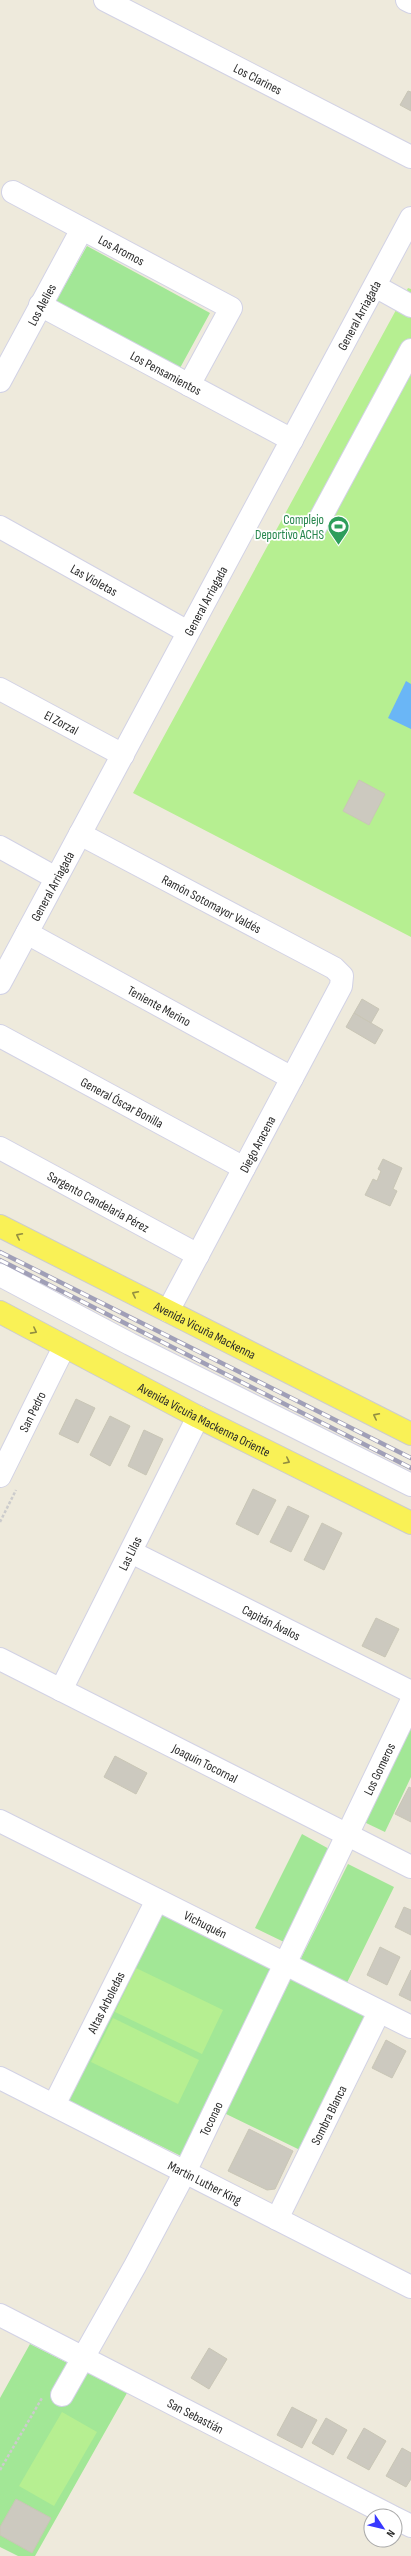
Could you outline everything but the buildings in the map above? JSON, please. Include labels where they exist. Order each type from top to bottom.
[{"type":"main road","name":"Avenida Vicuña Mackenna","points":[[0,1226],[411,1434]]},
{"type":"main road","name":"Avenida Vicuña Mackenna Oriente","points":[[0,1312],[198,1417],[411,1523]]},
{"type":"street","name":"Los Clarines","points":[[105,0],[411,157]]},
{"type":"street","points":[[407,0],[411,2]]},
{"type":"street","name":"Los Aromos","points":[[13,192],[230,308],[189,385]]},
{"type":"street","name":"General Arriagada","points":[[0,983],[411,218]]},
{"type":"street","name":"Los Alelies","points":[[0,381],[82,229]]},
{"type":"street","points":[[375,286],[411,306]]},
{"type":"street","name":"Los Pensamientos","points":[[40,305],[292,440]]},
{"type":"street","points":[[315,528],[411,350]]},
{"type":"street","name":"Las Violetas","points":[[0,527],[188,632]]},
{"type":"street","name":"El Zorzal","points":[[0,689],[123,755]]},
{"type":"street","name":"Ramón Sotomayor Valdés","points":[[80,834],[334,968],[342,976]]},
{"type":"street","points":[[0,847],[56,878]]},
{"type":"street","name":"Teniente Merino","points":[[27,933],[292,1078]]},
{"type":"street","name":"Diego Aracena","points":[[168,1311],[341,986],[342,976]]},
{"type":"street","name":"General Óscar Bonilla","points":[[0,1036],[244,1168]]},
{"type":"street","name":"Sargento Candelaria Pérez","points":[[0,1148],[198,1254]]},
{"type":"street","points":[[0,1275],[124,1341],[411,1485]]},
{"type":"street","name":"San Pedro","points":[[0,1476],[64,1347]]},
{"type":"street","name":"Las Lilas","points":[[62,1690],[198,1417]]},
{"type":"street","name":"Capitán Ávalos","points":[[131,1552],[411,1702]]},
{"type":"street","name":"Joaquín Tocornal","points":[[0,1659],[411,1867]]},
{"type":"street","name":"Los Gomeros","points":[[347,1835],[411,1702]]},
{"type":"street","name":"Vichuquén","points":[[0,1821],[411,2028]]},
{"type":"street","name":"Toconao","points":[[54,2393],[82,2358],[135,2266],[185,2172],[347,1835]]},
{"type":"street","name":"Altas Arboledas","points":[[54,2105],[157,1900]]},
{"type":"street","name":"Sombra Blanca","points":[[277,2219],[379,2012]]},
{"type":"street","name":"Martin Luther King","points":[[0,2078],[411,2287]]},
{"type":"street","name":"San Sebastián","points":[[0,2315],[375,2508]]},
{"type":"path","points":[[0,2470],[54,2393]]},
{"type":"green space","points":[[87,246],[210,313],[180,368],[56,301]]},
{"type":"green space","name":"Complejo Deportivo ACHS","points":[[408,288],[411,289],[411,937],[133,793]]},
{"type":"green space","points":[[411,1720],[411,1777],[385,1832],[364,1822]]},
{"type":"green space","points":[[302,1834],[331,1850],[286,1943],[255,1928]]},
{"type":"green space","points":[[348,1864],[394,1887],[338,2001],[369,2016],[302,2151],[224,2113]]},
{"type":"green space","points":[[156,1910],[274,1969],[181,2156],[64,2098]]},
{"type":"green space","points":[[136,1968],[223,2010],[202,2054],[115,2012]]},
{"type":"green space","points":[[113,2018],[199,2060],[178,2104],[91,2062]]},
{"type":"green space","points":[[30,2344],[127,2393],[35,2556],[18,2556],[0,2547],[0,2398]]},
{"type":"green space","points":[[62,2412],[97,2432],[54,2506],[19,2486]]},
{"type":"water","points":[[406,681],[411,684],[411,729],[388,718]]},
{"type":"railway","points":[[0,1252],[411,1458]]},
{"type":"railway","points":[[0,1260],[411,1468]]},
{"type":"place","name":"Complejo Deportivo ACHS","points":[[339,546]]}]
